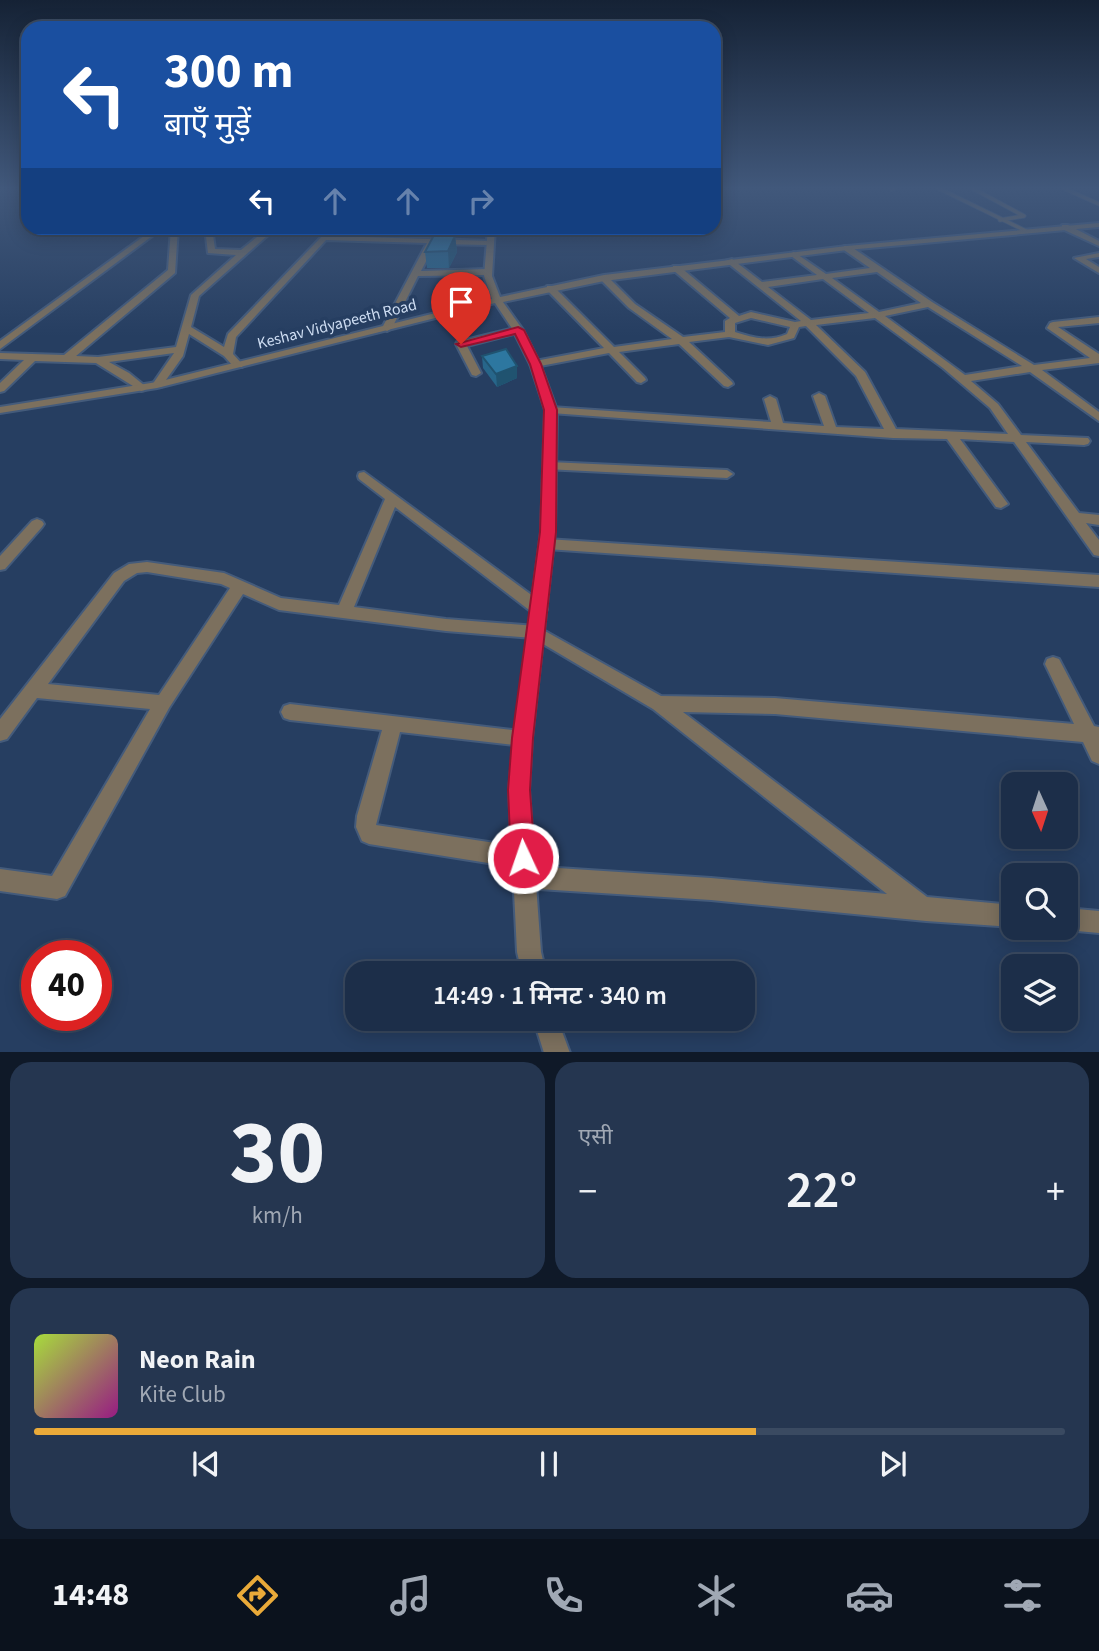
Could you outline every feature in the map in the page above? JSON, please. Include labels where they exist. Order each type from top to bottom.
[{"type":"street","points":[[0,346],[147,237]]},
{"type":"street","points":[[67,358],[172,271],[174,237]]},
{"type":"street","points":[[210,237],[211,251],[244,253]]},
{"type":"street","points":[[157,385],[181,349],[195,295],[262,237]]},
{"type":"street","points":[[228,354],[231,336],[323,238],[432,242],[473,237]]},
{"type":"street","points":[[490,237],[488,272],[497,300],[518,330],[536,364],[551,410],[547,544],[519,790],[531,961]]},
{"type":"street","name":"Keshav Vidyapeeth Road","points":[[0,410],[157,385],[497,300],[604,278],[729,261],[962,237]]},
{"type":"street","points":[[387,328],[432,242]]},
{"type":"street","points":[[847,248],[929,304],[1032,368],[1099,418]]},
{"type":"street","points":[[794,254],[963,379],[994,406],[1099,551]]},
{"type":"street","points":[[1099,255],[1079,258],[1099,270]]},
{"type":"street","points":[[729,261],[809,323],[861,374],[893,434]]},
{"type":"street","points":[[676,268],[737,319]]},
{"type":"street","points":[[762,285],[880,269]]},
{"type":"street","points":[[415,274],[488,272]]},
{"type":"street","points":[[604,278],[653,323],[683,342],[728,383]]},
{"type":"street","points":[[550,288],[641,380]]},
{"type":"street","points":[[730,334],[730,321],[751,315],[795,325],[875,315],[929,304]]},
{"type":"street","points":[[1099,320],[1053,325],[1052,328],[1099,359]]},
{"type":"street","points":[[536,364],[730,334],[757,343],[778,343],[791,336],[795,325]]},
{"type":"street","points":[[188,329],[228,354],[238,365]]},
{"type":"street","points":[[476,373],[461,344],[518,330]]},
{"type":"street","points":[[0,356],[98,360],[181,349]]},
{"type":"street","points":[[0,389],[33,357]]},
{"type":"street","points":[[963,379],[1099,359]]},
{"type":"street","points":[[98,360],[125,375],[141,388]]},
{"type":"street","points":[[819,396],[831,430]]},
{"type":"street","points":[[770,399],[778,426]]},
{"type":"street","points":[[551,410],[893,434],[1019,441],[1084,441]]},
{"type":"street","points":[[952,437],[1001,504]]},
{"type":"street","points":[[549,466],[727,474]]},
{"type":"street","points":[[364,476],[539,609]]},
{"type":"street","points":[[344,612],[392,498]]},
{"type":"street","points":[[1074,517],[1099,520]]},
{"type":"street","points":[[0,565],[37,524]]},
{"type":"street","points":[[547,544],[1099,581]]},
{"type":"street","points":[[0,733],[119,577],[134,568],[147,567],[213,576],[279,604],[536,632],[659,704],[926,910]]},
{"type":"street","points":[[0,880],[57,888],[163,703],[239,586]]},
{"type":"street","points":[[1054,664],[1093,734],[1099,755]]},
{"type":"street","points":[[33,690],[163,703]]},
{"type":"street","points":[[659,704],[775,706],[1093,734]]},
{"type":"street","points":[[290,712],[523,738]]},
{"type":"street","points":[[393,723],[367,816],[366,827],[369,834],[523,867],[711,889],[1001,915]]},
{"type":"street","points":[[1078,920],[1099,922]]},
{"type":"street","points":[[550,1031],[557,1052]]},
{"type":"building","points":[[433,237],[454,237],[448,251],[425,252]]},
{"type":"building","points":[[506,349],[517,366],[496,374],[482,356]]},
{"type":"route","points":[[461,344],[518,330],[536,364],[551,410],[548,532],[519,790],[523,858]]}]
